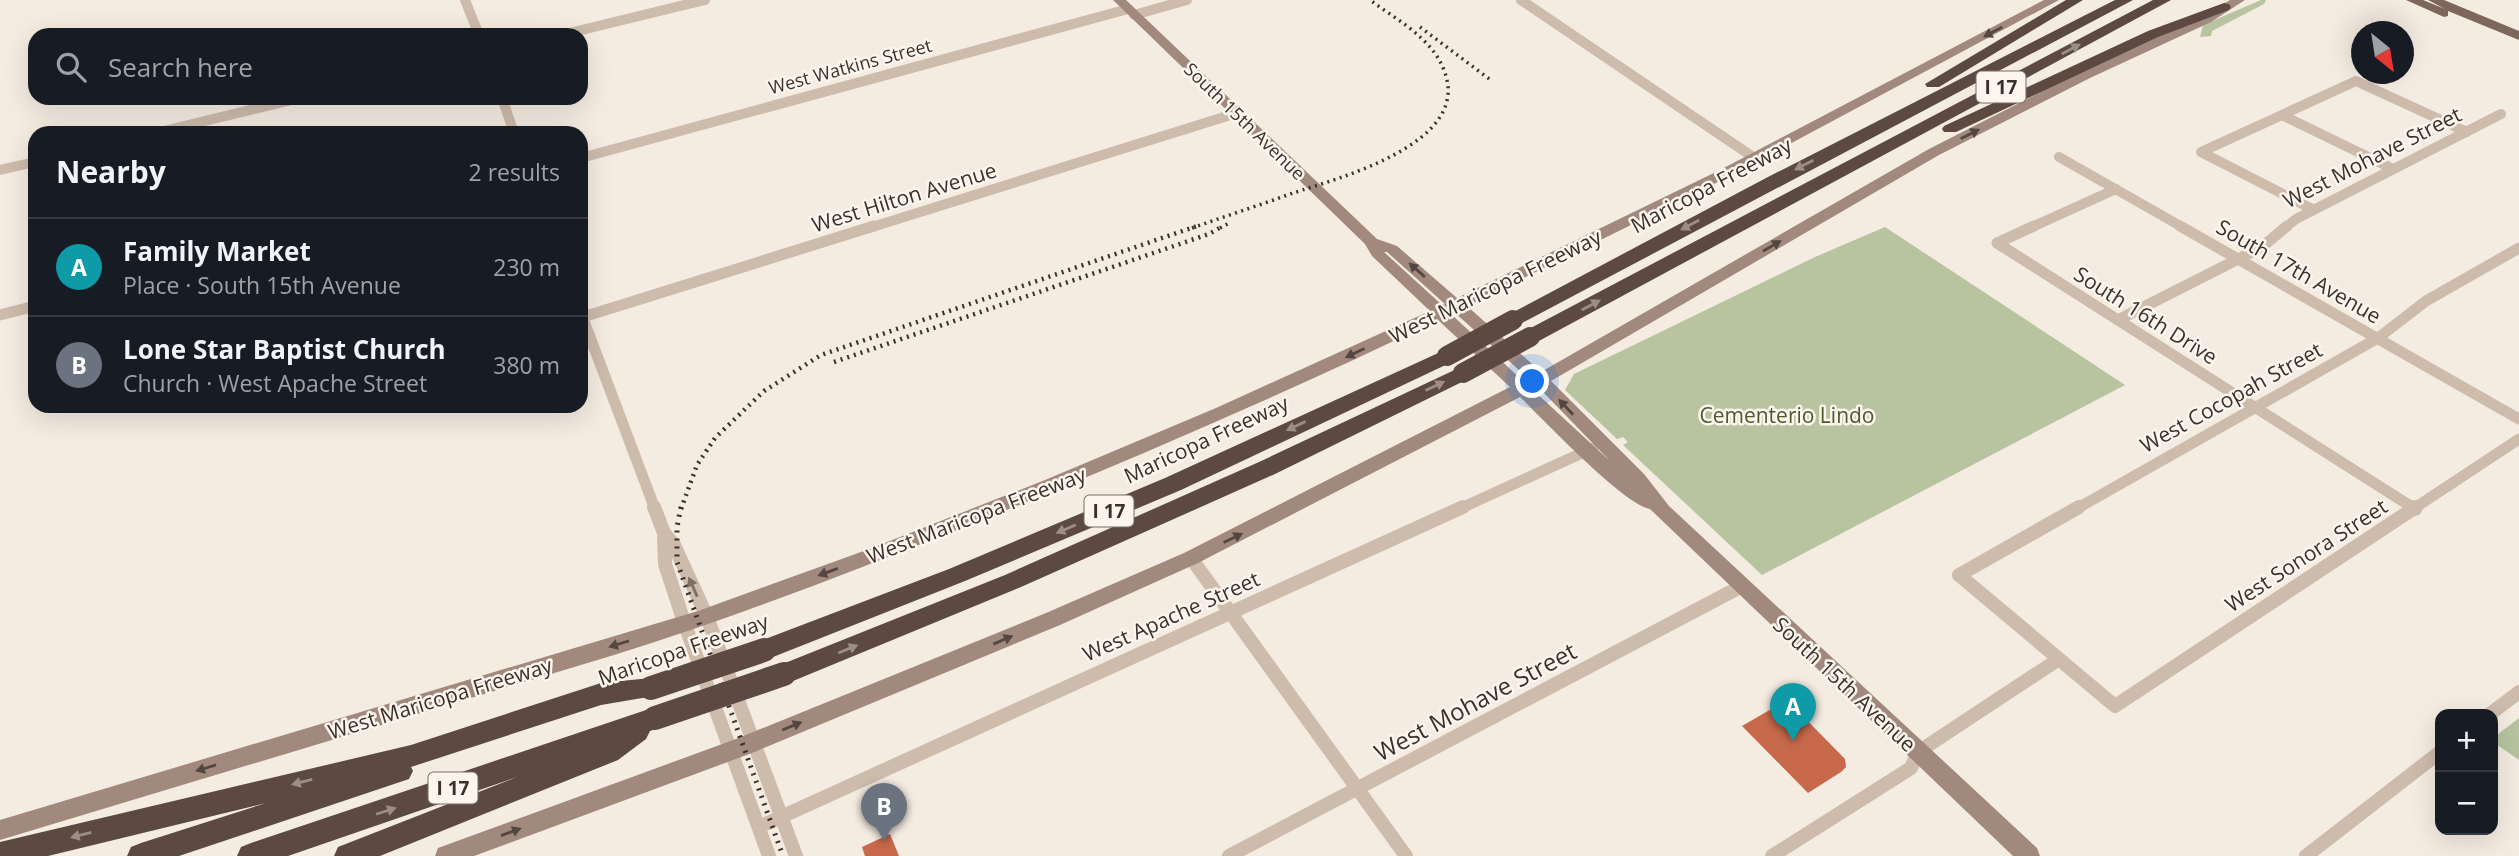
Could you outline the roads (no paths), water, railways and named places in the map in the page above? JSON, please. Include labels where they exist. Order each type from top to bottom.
[{"type":"highway","points":[[1835,149],[1862,126],[2076,0]]},
{"type":"highway","name":"Maricopa Freeway","points":[[141,856],[764,650],[957,575],[1173,484],[1447,356],[1835,149],[2126,0]]},
{"type":"highway","name":"I 17","points":[[251,856],[784,674],[1013,581],[1267,468],[1463,373],[2164,0]]},
{"type":"highway","points":[[1838,173],[1865,169],[2153,34],[2231,4]]},
{"type":"highway","points":[[0,855],[411,756],[601,694],[652,688]]},
{"type":"highway","points":[[348,856],[609,752],[655,718]]},
{"type":"main road","name":"West Maricopa Freeway","points":[[0,830],[684,625],[925,536],[1110,462],[1291,383],[1457,306],[1753,157],[2053,0]]},
{"type":"main road","points":[[2412,0],[2451,16],[2491,24]]},
{"type":"main road","points":[[2433,1],[2519,36]]},
{"type":"main road","points":[[446,856],[731,751],[1005,639],[1191,558],[1539,380],[1934,152],[2085,75],[2207,19],[2231,4]]},
{"type":"main road","name":"South 15th Avenue","points":[[1127,8],[1372,242],[1377,253],[1439,314],[1520,390],[1594,447]]},
{"type":"main road","name":"South 15th Avenue","points":[[1372,242],[1392,249],[1539,380],[1626,486],[1662,511],[2029,856]]},
{"type":"street","points":[[465,0],[476,28]]},
{"type":"street","points":[[588,28],[705,0]]},
{"type":"street","name":"West Watkins Street","points":[[588,156],[1127,8],[1187,0]]},
{"type":"street","points":[[1521,0],[1753,157]]},
{"type":"street","points":[[2314,210],[2201,152],[2356,81],[2467,132]]},
{"type":"street","points":[[184,126],[271,105]]},
{"type":"street","points":[[504,105],[512,126]]},
{"type":"street","name":"West Hilton Avenue","points":[[588,313],[1237,113]]},
{"type":"street","name":"West Mohave Street","points":[[2118,320],[2263,247],[2287,224],[2501,114]]},
{"type":"street","points":[[2282,115],[2393,169]]},
{"type":"street","name":"South 17th Avenue","points":[[2059,157],[2519,419]]},
{"type":"street","points":[[0,170],[28,164]]},
{"type":"street","name":"South 16th Drive","points":[[2116,190],[1997,243],[2415,509]]},
{"type":"street","name":"West Cocopah Street","points":[[2059,659],[1959,575],[2378,338],[2426,301],[2519,248]]},
{"type":"street","points":[[0,315],[28,308]]},
{"type":"street","points":[[588,331],[664,533],[665,564],[684,625],[769,856]]},
{"type":"street","name":"West Sonora Street","points":[[2059,659],[2115,706],[2519,439]]},
{"type":"street","name":"West Apache Street","points":[[759,827],[1594,447]]},
{"type":"street","points":[[664,533],[674,545],[707,617],[796,856]]},
{"type":"street","points":[[1191,558],[1406,856]]},
{"type":"street","name":"West Mohave Street","points":[[1229,856],[1742,586]]},
{"type":"street","points":[[1772,856],[1911,768],[1918,752],[2059,659]]},
{"type":"street","points":[[2497,709],[2519,692]]},
{"type":"street","points":[[2306,856],[2435,756]]},
{"type":"railway","points":[[1192,228],[1368,167],[1396,154],[1420,138],[1438,120],[1448,98],[1445,73],[1440,61],[1414,31],[1370,0]]},
{"type":"railway","points":[[1420,27],[1492,81]]},
{"type":"railway","points":[[1220,228],[1231,222]]},
{"type":"railway","points":[[681,509],[697,465],[715,438],[764,391],[821,355],[1197,226]]},
{"type":"railway","points":[[834,362],[1209,234],[1223,226]]},
{"type":"railway","points":[[681,507],[677,527],[677,562],[783,856]]},
{"type":"place","name":"Family Market","points":[[1793,741]]},
{"type":"place","name":"Lone Star Baptist Church","points":[[884,841]]},
{"type":"park label","name":"Cementerio Lindo","points":[[1787,415]]}]
